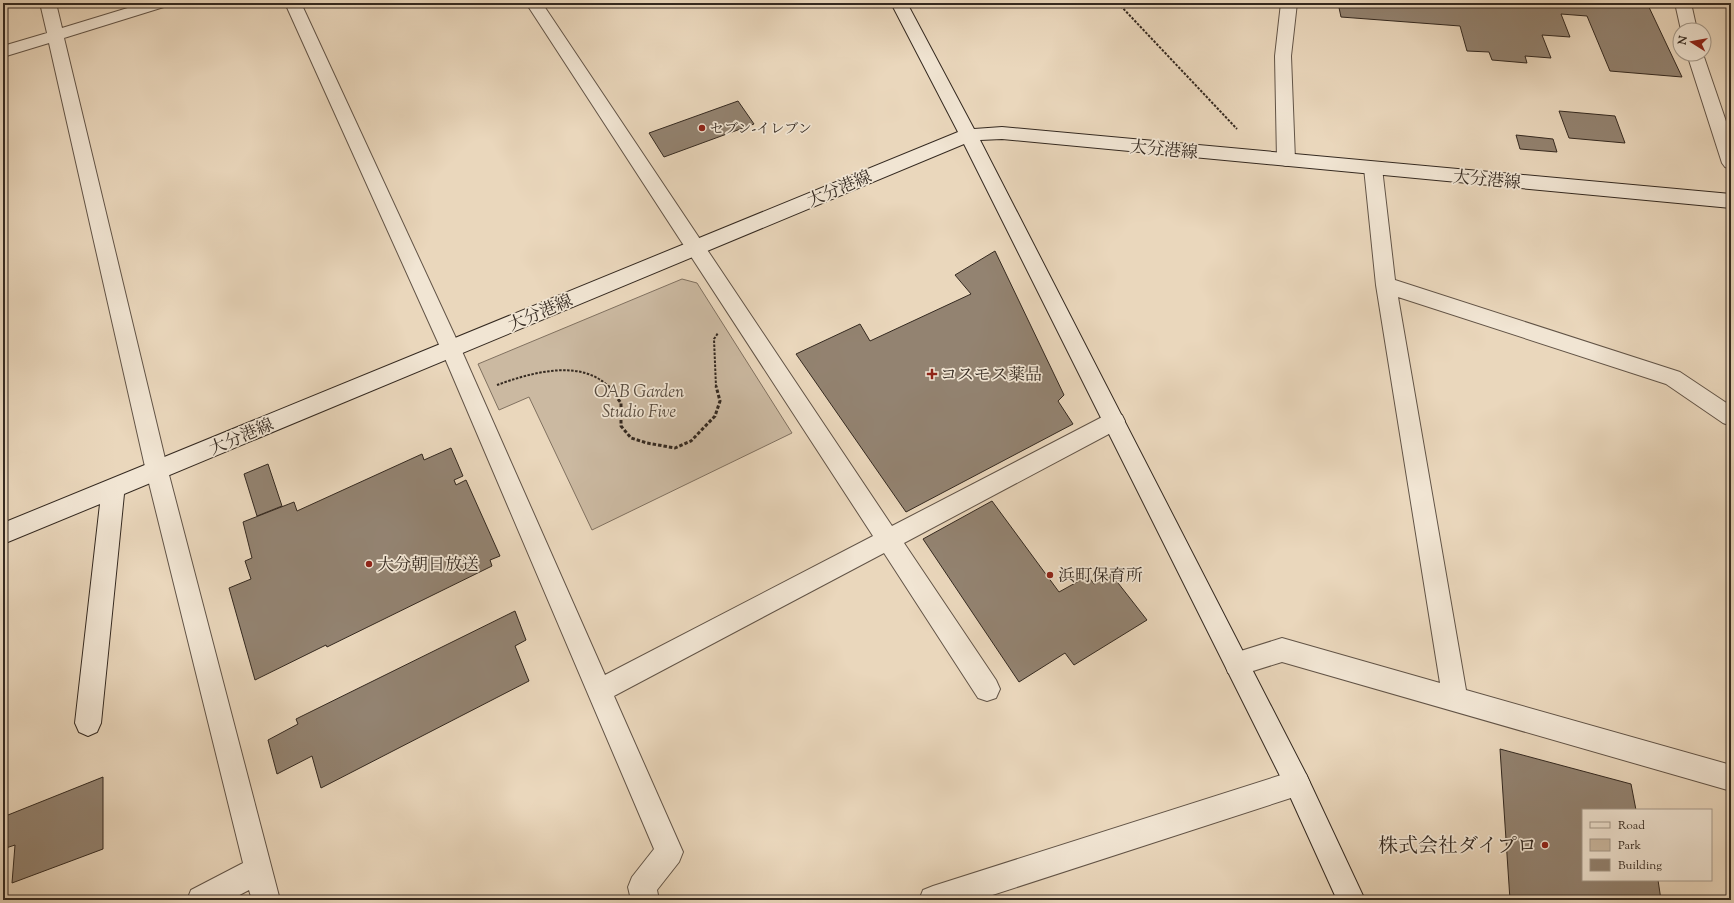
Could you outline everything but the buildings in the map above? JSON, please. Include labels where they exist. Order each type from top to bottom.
[{"type":"street","points":[[48,3],[157,471],[266,900]]},
{"type":"street","points":[[3,52],[162,3]]},
{"type":"street","points":[[293,3],[451,349],[669,852],[642,887],[645,900]]},
{"type":"street","points":[[534,3],[987,689]]},
{"type":"street","points":[[899,3],[1114,421],[1297,783],[1351,900]]},
{"type":"street","points":[[1286,160],[1283,56],[1289,3]]},
{"type":"street","points":[[1683,3],[1687,22]]},
{"type":"street","points":[[1698,62],[1731,163]]},
{"type":"street","name":"大分港線","points":[[3,534],[968,135],[1002,134],[1731,201]]},
{"type":"street","points":[[1373,168],[1386,285],[1455,700]]},
{"type":"street","points":[[1386,285],[1673,378],[1731,417]]},
{"type":"street","points":[[599,692],[1114,421]]},
{"type":"street","points":[[88,723],[112,489]]},
{"type":"street","points":[[1237,664],[1282,650],[1731,778]]},
{"type":"street","points":[[934,900],[1297,783]]},
{"type":"street","points":[[201,900],[259,870]]},
{"type":"path","points":[[1118,3],[1238,130]]},
{"type":"path","points":[[471,395],[514,378],[530,375],[556,371],[574,371],[590,374],[602,380],[621,403],[621,426],[625,433],[631,438],[647,443],[675,448],[691,441],[715,416],[720,401],[716,391],[714,340],[718,333],[744,320]]},
{"type":"green space","name":"OAB Garden Studio Five","points":[[682,279],[697,283],[792,433],[592,530],[529,397],[499,410],[478,364]]},
{"type":"place","name":"セブン-イレブン","points":[[702,128]]},
{"type":"place","name":"コスモス薬品","points":[[932,374]]},
{"type":"place","name":"大分朝日放送","points":[[369,564]]},
{"type":"place","name":"浜町保育所","points":[[1050,575]]},
{"type":"place","name":"株式会社ダイプロ","points":[[1545,845]]}]
